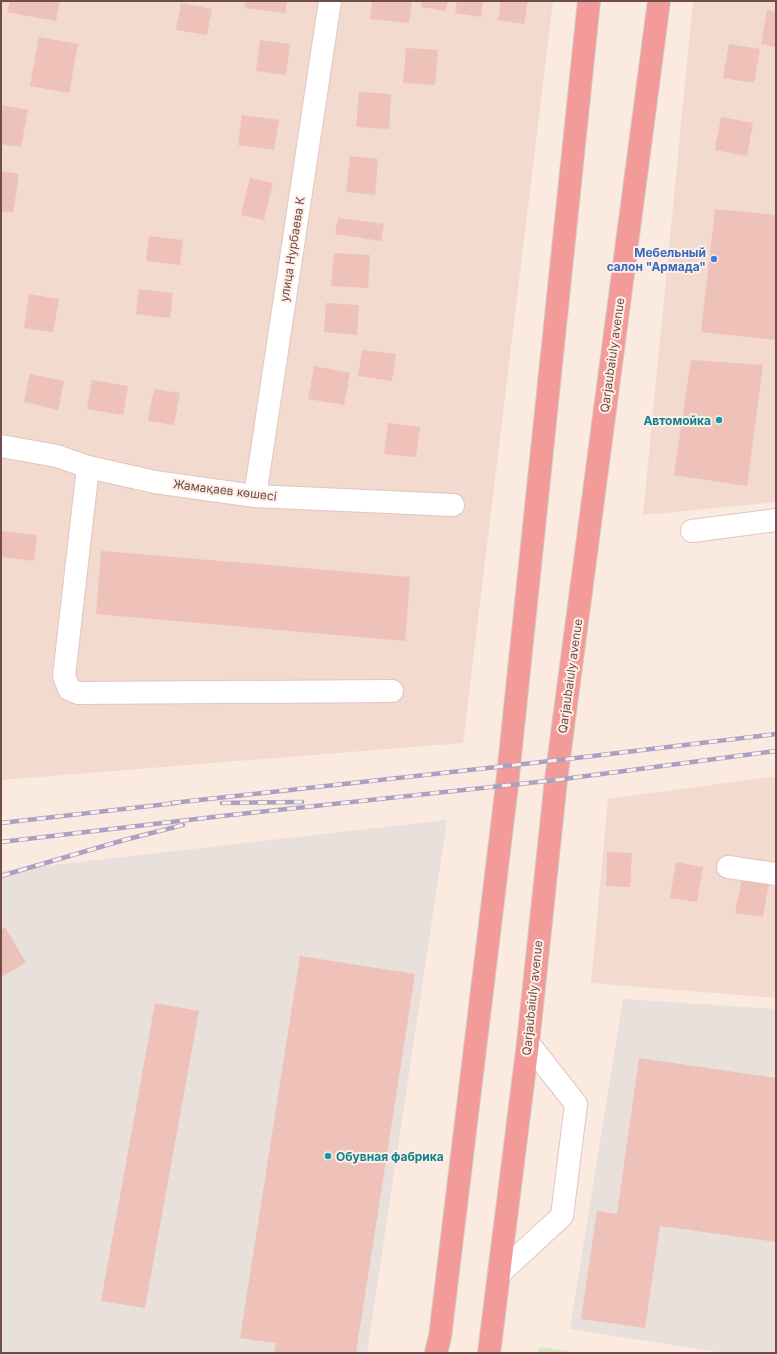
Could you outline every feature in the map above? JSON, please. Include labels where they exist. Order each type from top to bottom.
[{"type":"highway","points":[[436,1353],[441,1329],[507,785],[589,1]]},
{"type":"highway","name":"Qarjaubaiuly avenue","points":[[489,1353],[528,1044],[556,780],[660,1]]},
{"type":"street","name":"улица Нурбаева К","points":[[255,496],[330,1]]},
{"type":"street","name":"Жамақаев көшесі","points":[[1,446],[57,456],[88,467],[155,482],[255,496],[453,505]]},
{"type":"street","points":[[88,467],[64,676],[69,689],[78,693],[392,691]]},
{"type":"street","points":[[692,531],[776,520]]},
{"type":"street","points":[[728,866],[776,874]]},
{"type":"street","points":[[499,1274],[562,1216],[576,1104],[528,1044]]},
{"type":"shaded area","points":[[1,1],[553,1],[463,743],[1,780]]},
{"type":"shaded area","points":[[693,1],[776,1],[776,502],[643,515]]},
{"type":"shaded area","points":[[776,776],[776,998],[591,983],[608,799]]},
{"type":"shaded area","points":[[447,820],[367,1353],[1,1353],[1,871]]},
{"type":"shaded area","points":[[623,999],[776,1009],[776,1353],[724,1353],[570,1329]]},
{"type":"green space","points":[[539,1347],[578,1353],[538,1353]]},
{"type":"building","points":[[10,1],[60,1],[56,21],[7,12]]},
{"type":"building","points":[[245,1],[287,1],[285,13],[245,8]]},
{"type":"building","points":[[372,1],[412,1],[409,23],[370,19]]},
{"type":"building","points":[[422,1],[448,1],[446,11],[421,7]]},
{"type":"building","points":[[457,1],[483,1],[481,17],[455,13]]},
{"type":"building","points":[[501,1],[528,1],[524,24],[498,20]]},
{"type":"building","points":[[181,3],[212,9],[207,35],[176,30]]},
{"type":"building","points":[[767,10],[776,12],[776,47],[761,44]]},
{"type":"building","points":[[39,37],[78,44],[69,93],[30,86]]},
{"type":"building","points":[[260,40],[290,44],[286,75],[256,71]]},
{"type":"building","points":[[729,44],[760,49],[754,83],[723,78]]},
{"type":"building","points":[[406,48],[438,50],[435,85],[403,83]]},
{"type":"building","points":[[359,92],[391,94],[389,129],[356,127]]},
{"type":"building","points":[[1,105],[28,110],[21,147],[1,144]]},
{"type":"building","points":[[242,115],[279,120],[274,150],[238,145]]},
{"type":"building","points":[[721,117],[753,123],[747,156],[715,150]]},
{"type":"building","points":[[350,156],[378,159],[375,195],[346,192]]},
{"type":"building","points":[[1,171],[19,174],[13,213],[1,211]]},
{"type":"building","points":[[250,178],[273,183],[264,220],[241,215]]},
{"type":"building","points":[[715,209],[776,215],[776,340],[701,332]]},
{"type":"building","points":[[338,218],[384,224],[381,241],[335,234]]},
{"type":"building","points":[[149,236],[183,240],[180,265],[146,261]]},
{"type":"building","points":[[334,253],[370,255],[368,288],[331,286]]},
{"type":"building","points":[[139,289],[173,293],[170,318],[136,314]]},
{"type":"building","points":[[29,294],[59,299],[53,332],[24,328]]},
{"type":"building","points":[[326,303],[359,305],[357,335],[324,332]]},
{"type":"building","points":[[362,350],[396,354],[392,381],[358,376]]},
{"type":"building","name":"Автомойка","points":[[691,360],[763,365],[747,486],[674,475]]},
{"type":"building","points":[[314,366],[350,373],[344,405],[308,399]]},
{"type":"building","points":[[30,374],[64,381],[58,410],[24,402]]},
{"type":"building","points":[[92,380],[128,386],[123,415],[87,409]]},
{"type":"building","points":[[154,389],[180,393],[174,425],[148,421]]},
{"type":"building","points":[[388,423],[420,427],[416,457],[384,454]]},
{"type":"building","points":[[2,531],[37,535],[34,561],[1,557]]},
{"type":"building","points":[[101,551],[410,577],[405,641],[96,614]]},
{"type":"building","points":[[607,852],[632,853],[630,887],[606,886]]},
{"type":"building","points":[[676,862],[703,867],[697,902],[670,898]]},
{"type":"building","points":[[742,878],[769,882],[763,917],[735,913]]},
{"type":"building","points":[[5,927],[26,963],[1,977],[1,930]]},
{"type":"building","name":"Обувная фабрика","points":[[300,956],[415,974],[356,1353],[274,1353],[276,1343],[240,1338]]},
{"type":"building","points":[[155,1003],[199,1011],[145,1308],[101,1301]]},
{"type":"building","points":[[639,1058],[776,1078],[776,1242],[660,1226],[645,1328],[581,1319],[597,1211],[617,1214]]},
{"type":"railway","points":[[172,803],[559,760],[776,734]]},
{"type":"railway","points":[[1,842],[222,816],[556,780],[776,751]]},
{"type":"railway","points":[[222,803],[302,802]]},
{"type":"railway","points":[[1,823],[176,803]]},
{"type":"railway","points":[[1,876],[124,840],[183,825]]},
{"type":"place","name":"Мебельный салон \"Армада\"","points":[[714,259]]},
{"type":"place","name":"Автомойка","points":[[719,420]]},
{"type":"place","name":"Обувная фабрика","points":[[328,1156]]}]
